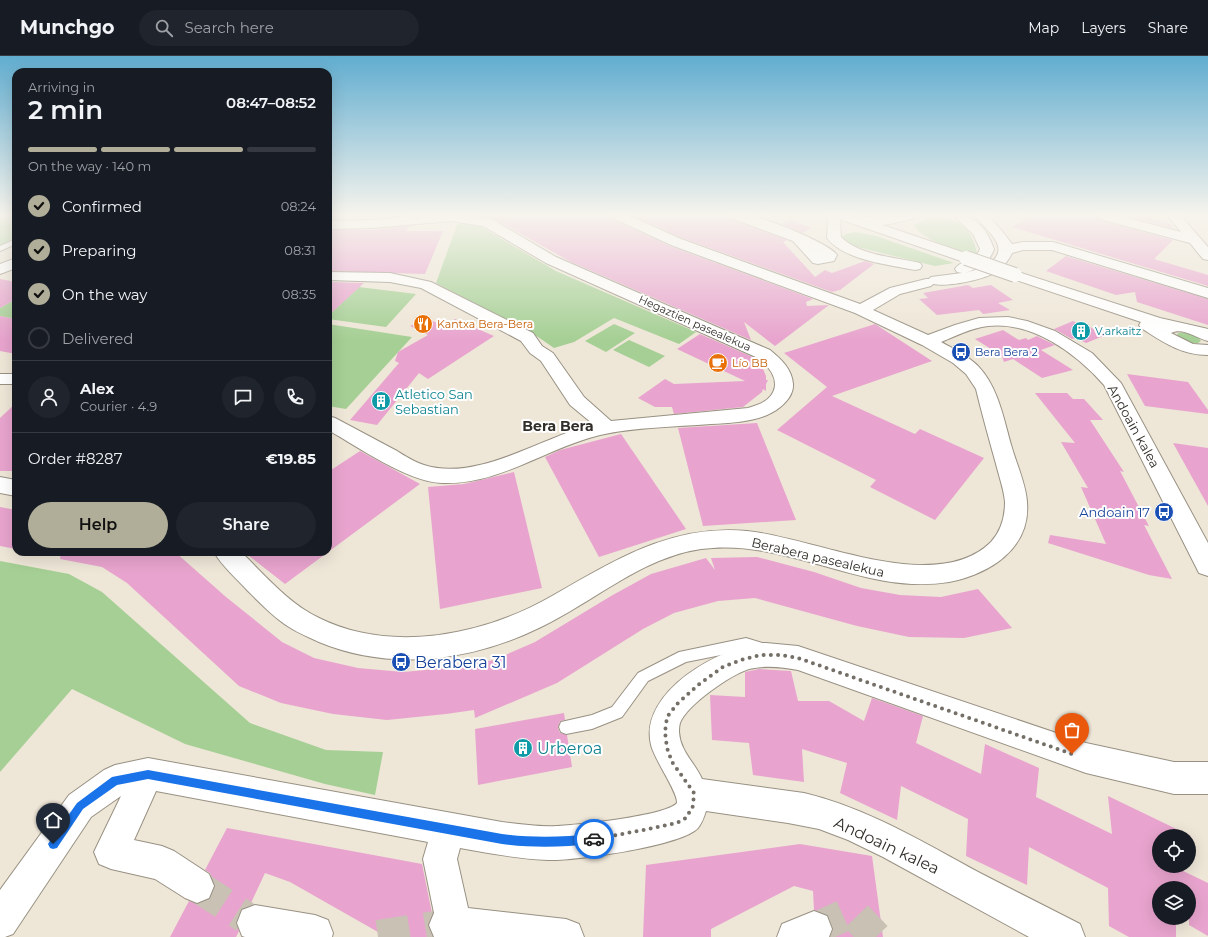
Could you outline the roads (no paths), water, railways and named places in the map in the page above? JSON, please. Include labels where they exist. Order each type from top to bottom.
[{"type":"street","name":"Hegaztien pasealekua","points":[[332,424],[417,471],[432,476],[451,478],[512,463],[556,442],[606,427],[639,423],[725,417],[760,411],[771,405],[784,389],[782,372],[776,363],[764,354],[546,257]]},
{"type":"street","name":"Berabera pasealekua","points":[[230,556],[277,602],[309,625],[352,642],[402,648],[454,644],[505,631],[544,613],[630,563],[666,548],[705,540],[747,540],[769,543],[859,568],[900,575],[939,574],[956,571],[972,566],[988,558],[1004,543],[1015,525],[1017,512],[1016,499],[985,388],[973,371],[959,359],[928,341],[855,308],[717,257]]},
{"type":"street","points":[[878,257],[915,266],[931,278]]},
{"type":"street","points":[[964,257],[1084,297],[1169,330],[1195,330],[1208,336]]},
{"type":"street","points":[[884,259],[901,274],[914,281],[961,270],[981,262],[985,257]]},
{"type":"street","points":[[855,308],[931,278],[961,278],[986,271],[1001,260],[1002,257]]},
{"type":"street","points":[[1090,257],[1208,293]]},
{"type":"street","points":[[0,270],[12,264]]},
{"type":"street","points":[[855,308],[896,282],[905,267],[915,266]]},
{"type":"street","points":[[332,276],[388,277],[404,279],[426,285],[526,337],[531,341],[536,349],[547,357],[577,401],[606,427]]},
{"type":"street","name":"Andoain kalea","points":[[928,341],[981,323],[996,320],[1008,321],[1053,336],[1095,364],[1112,383],[1208,565]]},
{"type":"street","points":[[1169,330],[1168,340],[1208,367]]},
{"type":"street","points":[[1179,346],[1195,350],[1208,350]]},
{"type":"street","points":[[0,379],[12,379]]},
{"type":"street","points":[[577,401],[578,422],[582,434]]},
{"type":"street","points":[[0,485],[12,487]]},
{"type":"street","points":[[0,921],[80,806],[115,780],[148,774],[449,830],[526,842],[558,843],[593,839],[677,823],[686,818],[693,806],[694,793],[672,762],[667,748],[665,732],[667,717],[677,704],[698,685],[723,667],[761,655],[781,655],[798,658],[834,669],[1086,758],[1174,778],[1208,778]]},
{"type":"street","points":[[148,774],[111,852],[162,863],[197,886]]},
{"type":"street","name":"Andoain kalea","points":[[694,793],[782,805],[819,813],[858,828],[920,858],[993,899],[1067,937]]},
{"type":"street","points":[[449,830],[440,859],[450,925],[504,933],[566,937]]},
{"type":"street","points":[[253,926],[316,933],[312,937]]},
{"type":"lane","points":[[566,727],[592,722],[617,712],[643,677],[684,656],[746,644],[781,655]]},
{"type":"tunnel","points":[[197,886],[245,917]]},
{"type":"tunnel","points":[[814,929],[852,912],[876,937]]},
{"type":"tunnel","points":[[378,936],[447,925]]},
{"type":"place","name":"Kantxa Bera-Bera","points":[[423,324]]},
{"type":"place","name":"V.arkaitz","points":[[1081,331]]},
{"type":"place","name":"Bera Bera 2","points":[[961,352]]},
{"type":"place","name":"Lío BB","points":[[718,363]]},
{"type":"place","name":"Atletico San Sebastian","points":[[381,401]]},
{"type":"place","name":"Andoain 17","points":[[1164,512]]},
{"type":"place","name":"Berabera 31","points":[[401,662]]},
{"type":"place","name":"Urberoa","points":[[523,748]]},
{"type":"district","name":"Bera Bera","points":[[558,426]]}]
